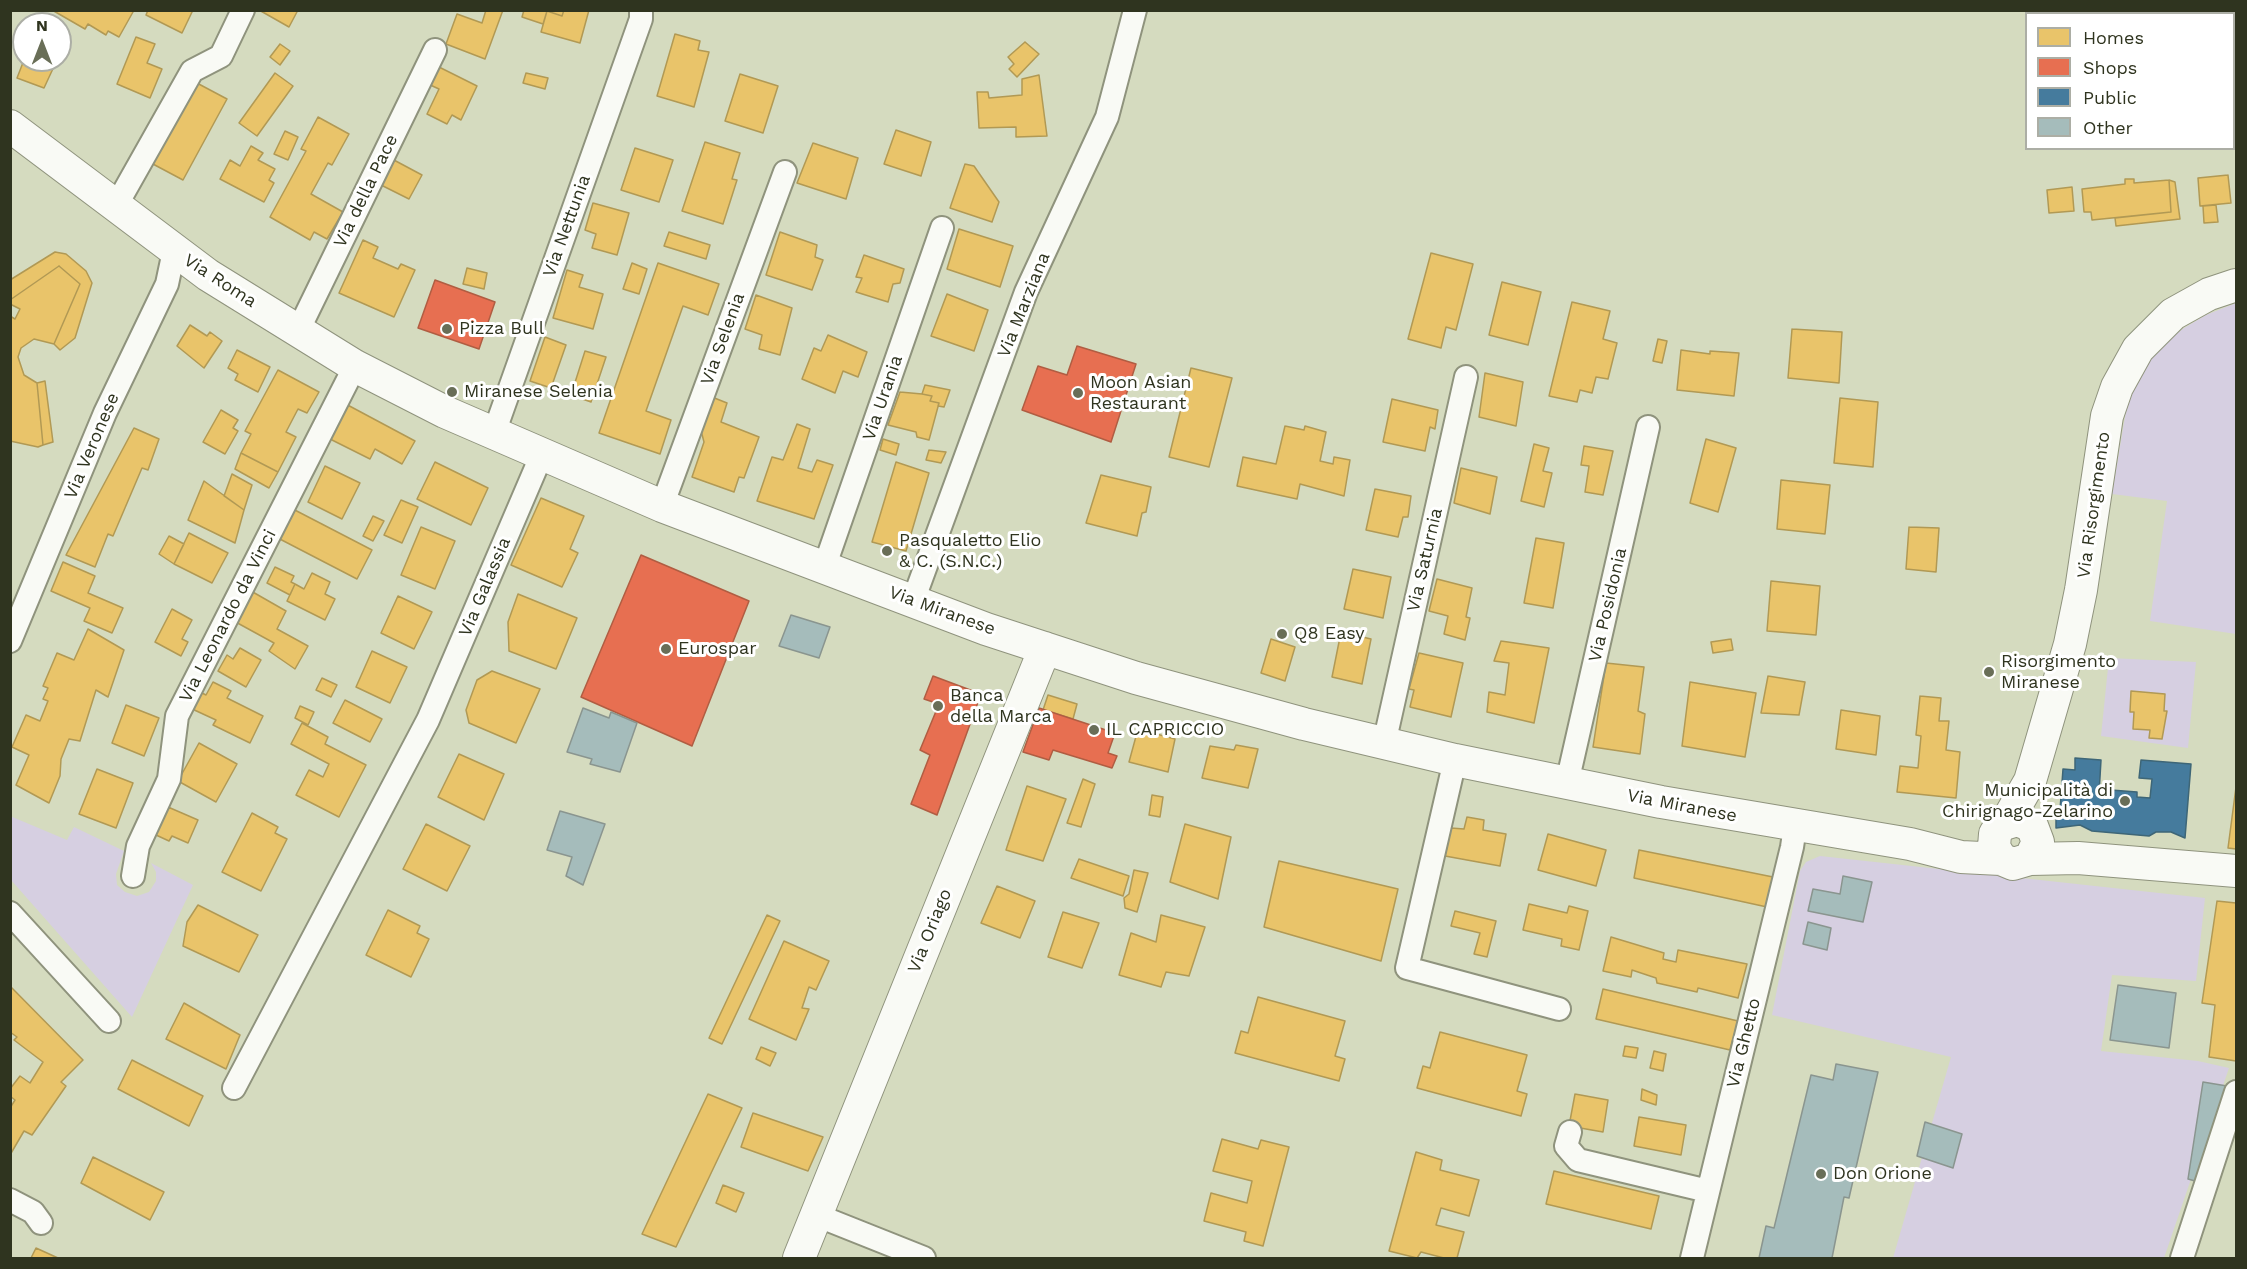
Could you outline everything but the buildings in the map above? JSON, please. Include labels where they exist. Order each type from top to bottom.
[{"type":"street","points":[[117,204],[192,71],[221,56],[243,10]]},
{"type":"street","name":"Via Marziana","points":[[913,601],[1026,292],[1107,117],[1135,10]]},
{"type":"street","name":"Via Nettunia","points":[[494,433],[641,15]]},
{"type":"street","name":"Via della Pace","points":[[298,331],[435,50]]},
{"type":"street","name":"Via Roma","points":[[10,126],[117,204],[174,251],[355,366],[445,412]]},
{"type":"street","name":"Via Selenia","points":[[662,506],[785,172]]},
{"type":"street","name":"Via Urania","points":[[824,568],[942,228]]},
{"type":"street","name":"Via Veronese","points":[[10,641],[105,413],[167,284],[174,251]]},
{"type":"street","name":"Via Risorgimento","points":[[2017,840],[2029,808],[2030,781],[2074,627],[2107,416],[2116,387],[2139,349],[2173,314],[2208,294],[2236,285]]},
{"type":"street","name":"Via Leonardo da Vinci","points":[[133,876],[138,846],[169,779],[177,716],[355,366]]},
{"type":"street","name":"Via Saturnia","points":[[1384,744],[1466,377]]},
{"type":"street","name":"Via Miranese","points":[[445,412],[662,506],[913,601],[1045,648],[1136,678],[1384,744],[1567,783],[1794,827],[1910,844],[1961,857],[2017,840],[2078,858],[2236,871]]},
{"type":"street","name":"Via Posidonia","points":[[1567,783],[1648,427]]},
{"type":"street","name":"Via Galassia","points":[[234,1088],[428,720],[542,454]]},
{"type":"street","name":"Via Oriago","points":[[799,1258],[1045,648]]},
{"type":"street","points":[[1455,760],[1407,968],[1559,1009]]},
{"type":"street","name":"Via Ghetto","points":[[1692,1258],[1788,862],[1794,827]]},
{"type":"street","points":[[10,913],[110,1021]]},
{"type":"street","points":[[2182,1258],[2236,1092]]},
{"type":"street","points":[[1570,1132],[1566,1146],[1578,1160],[1708,1191]]},
{"type":"street","points":[[10,1200],[33,1212],[41,1223]]},
{"type":"street","points":[[816,1215],[924,1258]]},
{"type":"shaded area","points":[[2236,303],[2236,634],[2150,621],[2167,501],[2112,494],[2127,405],[2135,384],[2149,362],[2165,342],[2184,328],[2206,315]]},
{"type":"shaded area","points":[[2109,658],[2196,662],[2188,748],[2101,736]]},
{"type":"shaded area","points":[[10,816],[67,840],[74,827],[124,851],[116,874],[117,885],[125,892],[137,896],[149,892],[156,881],[156,872],[151,863],[193,885],[132,1017],[11,880]]},
{"type":"shaded area","points":[[1820,856],[2205,898],[2196,981],[2112,975],[2101,1051],[2198,1061],[2229,1068],[2164,1258],[1893,1258],[1951,1057],[1772,1015],[1800,871],[1806,862]]},
{"type":"place","name":"Pizza Bull","points":[[447,329]]},
{"type":"place","name":"Miranese Selenia","points":[[452,392]]},
{"type":"place","name":"Moon Asian Restaurant","points":[[1078,393]]},
{"type":"place","name":"Pasqualetto Elio & C. (S.N.C.)","points":[[887,551]]},
{"type":"place","name":"Q8 Easy","points":[[1282,634]]},
{"type":"place","name":"Eurospar","points":[[666,649]]},
{"type":"place","name":"Risorgimento Miranese","points":[[1989,672]]},
{"type":"place","name":"Banca della Marca","points":[[938,706]]},
{"type":"place","name":"IL CAPRICCIO","points":[[1094,730]]},
{"type":"place","name":"Municipalità di Chirignago-Zelarino","points":[[2125,801]]},
{"type":"place","name":"Don Orione","points":[[1821,1174]]}]
